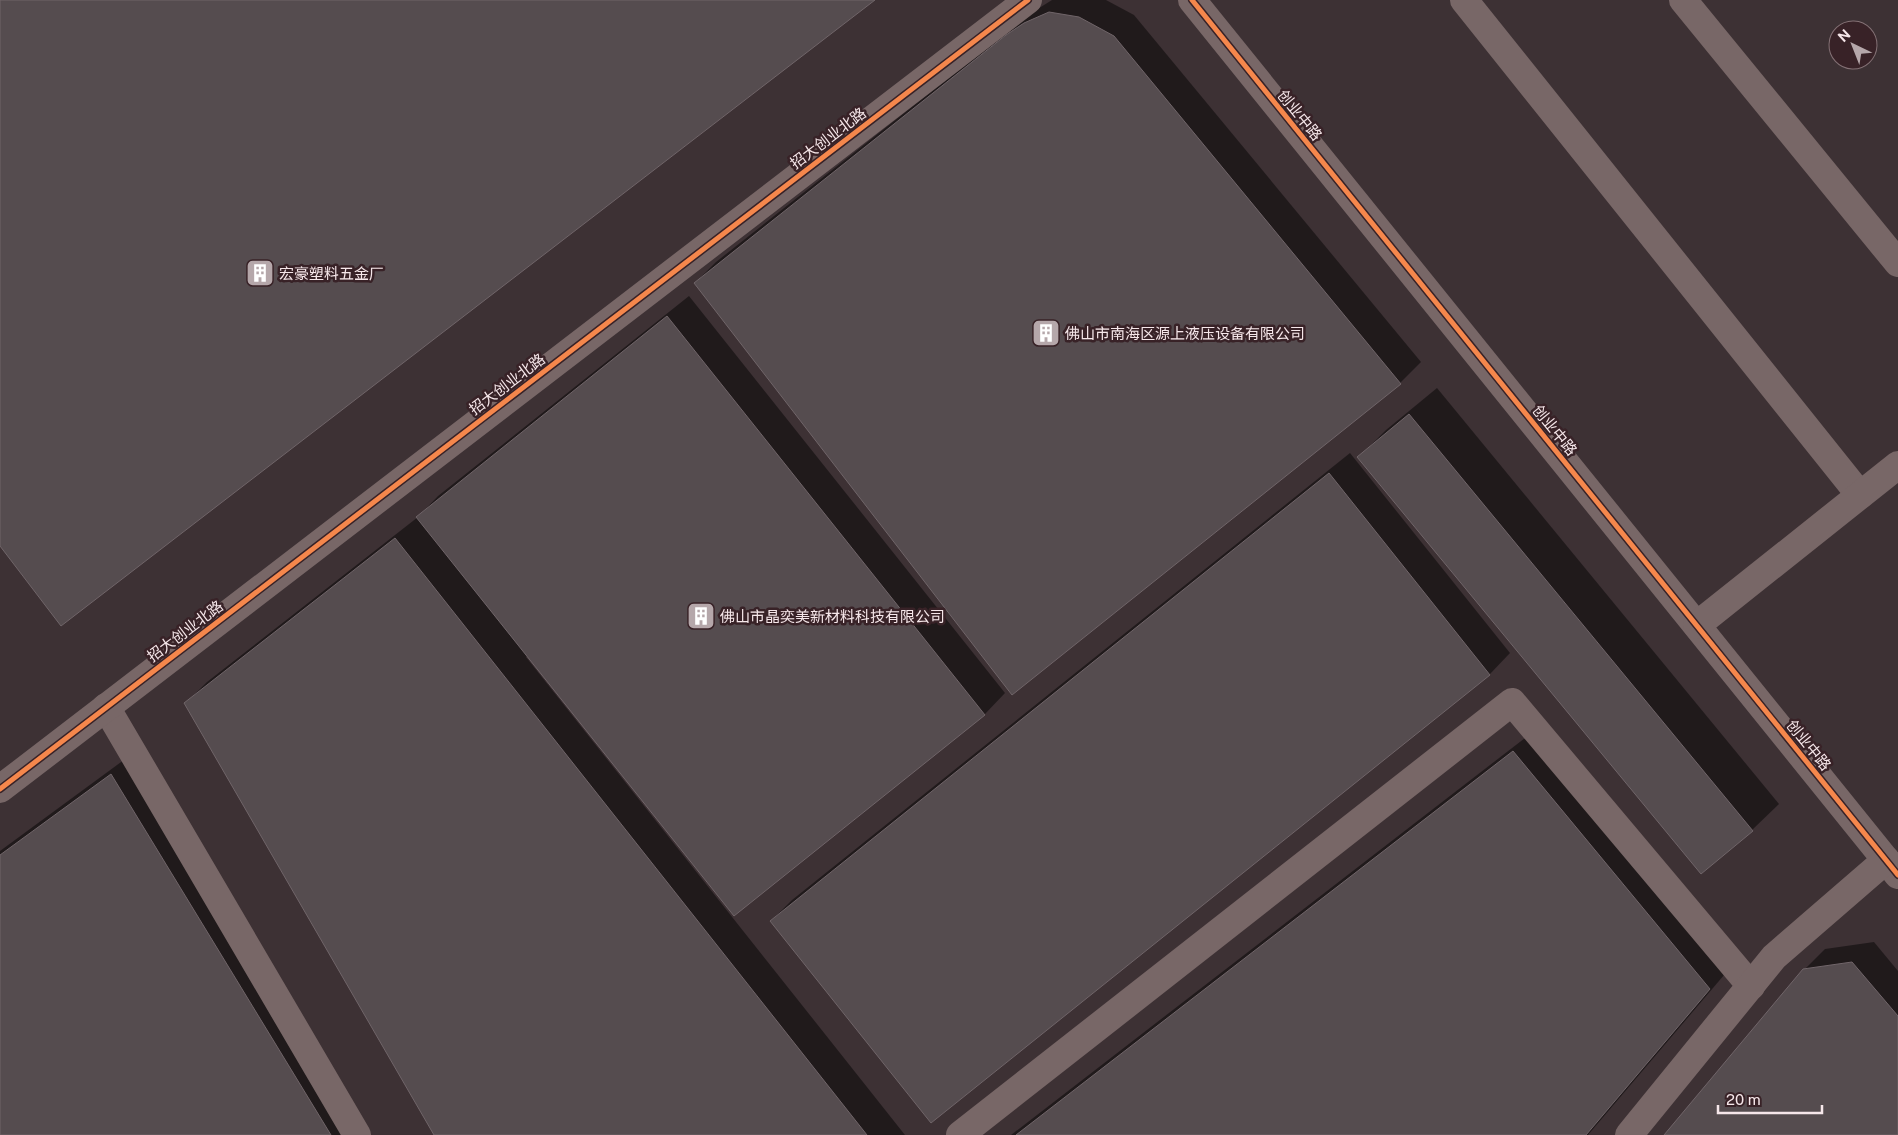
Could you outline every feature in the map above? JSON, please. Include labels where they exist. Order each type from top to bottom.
[{"type":"street","name":"招大创业北路","points":[[0,789],[1028,0]]},
{"type":"street","name":"创业中路","points":[[1192,0],[1892,868]]},
{"type":"street","points":[[1464,0],[1860,495]]},
{"type":"street","points":[[1683,0],[1898,263]]},
{"type":"street","points":[[1697,625],[1898,465]]},
{"type":"street","points":[[960,1135],[1512,702],[1751,986]]},
{"type":"street","points":[[106,707],[357,1135]]},
{"type":"street","points":[[1629,1135],[1774,957],[1892,868]]},
{"type":"building","name":"宏豪塑料五金厂","points":[[0,0],[875,0],[61,626],[0,546]]},
{"type":"building","name":"佛山市南海区源上液压设备有限公司","points":[[1049,12],[1079,17],[1114,36],[1401,384],[1012,695],[694,283],[1006,35],[1024,23]]},
{"type":"building","name":"佛山市晶奕美新材料科技有限公司","points":[[667,316],[985,715],[734,916],[416,517]]},
{"type":"building","points":[[1409,414],[1753,831],[1701,874],[1357,457]]},
{"type":"building","points":[[1329,473],[1490,675],[931,1123],[770,921]]},
{"type":"building","points":[[395,538],[867,1135],[434,1135],[184,703]]},
{"type":"building","points":[[1513,751],[1710,989],[1586,1135],[1016,1135]]},
{"type":"building","points":[[111,774],[331,1135],[0,1135],[0,855]]},
{"type":"building","points":[[1852,962],[1898,1016],[1898,1135],[1664,1135],[1803,969]]},
{"type":"cycle path","points":[[0,789],[1028,0]]},
{"type":"cycle path","points":[[1192,0],[1898,875]]},
{"type":"place","name":"宏豪塑料五金厂","points":[[260,273]]},
{"type":"place","name":"佛山市南海区源上液压设备有限公司","points":[[1046,333]]},
{"type":"place","name":"佛山市晶奕美新材料科技有限公司","points":[[701,616]]}]
